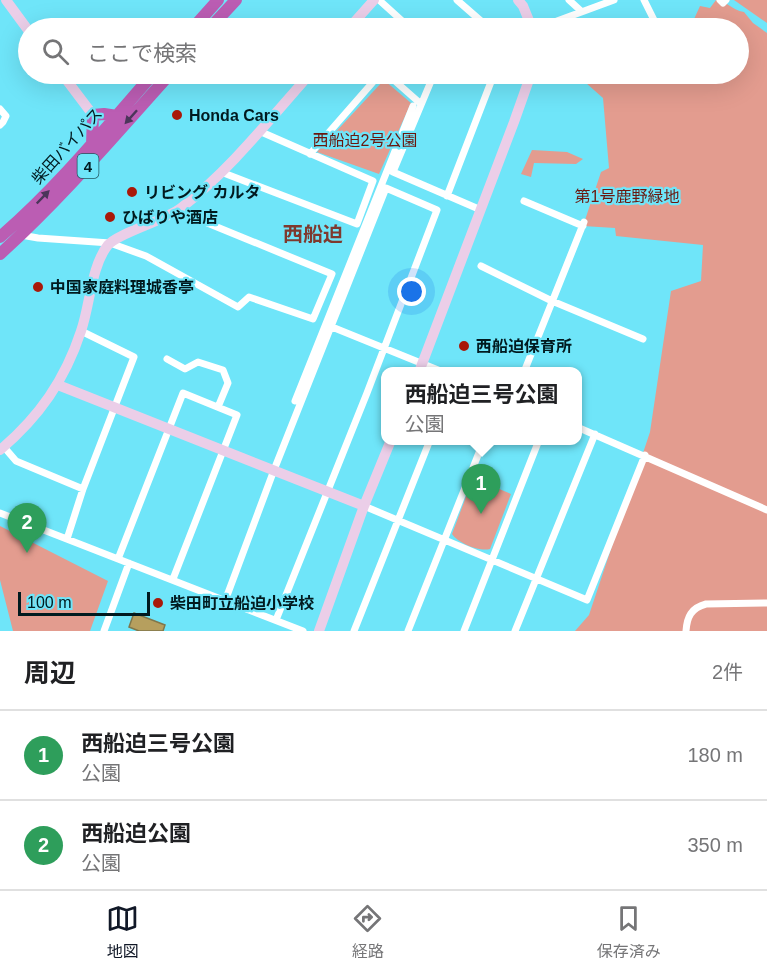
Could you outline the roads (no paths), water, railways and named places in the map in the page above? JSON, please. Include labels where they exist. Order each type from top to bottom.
[{"type":"highway","points":[[202,18],[218,0]]},
{"type":"highway","points":[[219,18],[236,0]]},
{"type":"highway","name":"柴田バイパス","points":[[0,237],[38,202],[92,145],[144,84]]},
{"type":"highway","name":"柴田バイパス","points":[[0,254],[74,182],[161,84]]},
{"type":"highway","points":[[92,145],[93,115],[117,116]]},
{"type":"street","points":[[6,0],[19,18]]},
{"type":"street","points":[[359,18],[377,0],[398,18]]},
{"type":"street","points":[[457,0],[478,18]]},
{"type":"street","points":[[518,0],[528,18]]},
{"type":"street","points":[[569,0],[581,11]]},
{"type":"street","points":[[563,18],[614,0]]},
{"type":"street","points":[[644,0],[653,18]]},
{"type":"street","points":[[720,0],[723,3],[726,0]]},
{"type":"street","points":[[70,84],[93,115]]},
{"type":"street","points":[[83,489],[16,461],[2,448],[23,429],[58,385],[81,331],[99,260],[110,243],[178,211],[221,172],[301,84]]},
{"type":"street","points":[[310,154],[371,84]]},
{"type":"street","points":[[397,84],[417,105]]},
{"type":"street","points":[[295,401],[417,105],[429,84]]},
{"type":"street","points":[[447,196],[490,84]]},
{"type":"street","points":[[332,327],[385,348],[421,367],[527,84]]},
{"type":"street","points":[[417,105],[393,172],[481,210]]},
{"type":"street","points":[[0,109],[6,116],[0,125]]},
{"type":"street","points":[[221,172],[357,224],[373,181],[259,131]]},
{"type":"street","points":[[225,600],[386,188],[437,210],[385,348],[276,620]]},
{"type":"street","points":[[524,201],[584,224],[526,367]]},
{"type":"street","points":[[21,235],[110,243],[146,256],[238,307],[249,297],[313,320],[332,274],[178,211]]},
{"type":"street","points":[[481,266],[552,301],[644,339]]},
{"type":"street","points":[[67,539],[83,489],[134,357],[81,331]]},
{"type":"street","points":[[167,359],[185,369],[198,362],[223,370],[228,383],[218,407]]},
{"type":"street","points":[[58,385],[364,506],[587,600],[645,455]]},
{"type":"street","points":[[118,559],[183,393],[237,415],[173,579]]},
{"type":"street","points":[[582,429],[767,510]]},
{"type":"street","points":[[515,631],[595,434]]},
{"type":"street","points":[[319,631],[364,506],[389,445]]},
{"type":"street","points":[[354,631],[428,445]]},
{"type":"street","points":[[408,631],[482,445]]},
{"type":"street","points":[[464,631],[537,445]]},
{"type":"street","points":[[0,513],[303,631]]},
{"type":"street","points":[[104,631],[129,563]]},
{"type":"street","points":[[686,631],[691,612],[698,606],[767,603]]},
{"type":"place","name":"Honda Cars","points":[[177,115]]},
{"type":"place","name":"リビング カルタ","points":[[132,192]]},
{"type":"place","name":"ひばりや酒店","points":[[110,217]]},
{"type":"place","name":"中国家庭料理城香亭","points":[[38,287]]},
{"type":"place","name":"西船迫保育所","points":[[464,346]]},
{"type":"place","name":"西船迫三号公園","points":[[481,514]]},
{"type":"place","name":"西船迫公園","points":[[27,553]]},
{"type":"place","name":"柴田町立船迫小学校","points":[[158,603]]},
{"type":"district","name":"西船迫","points":[[313,234]]},
{"type":"park label","name":"西船迫2号公園","points":[[365,140]]},
{"type":"park label","name":"第1号鹿野緑地","points":[[627,196]]}]
